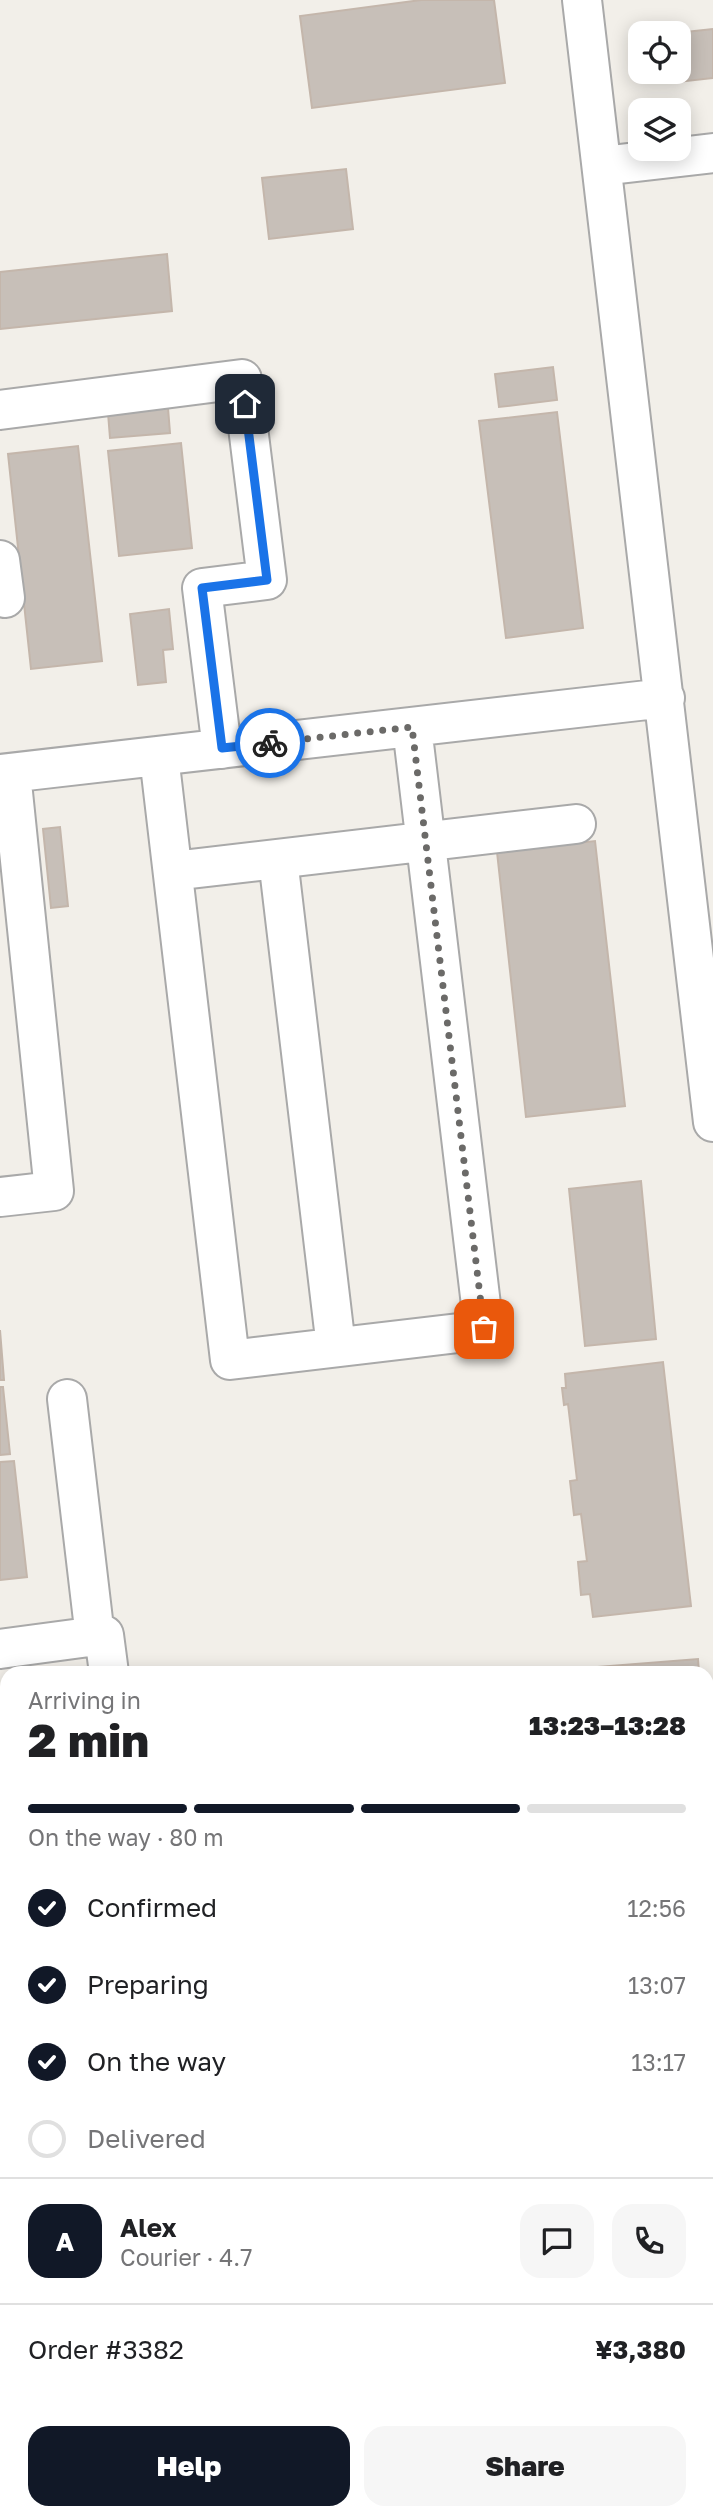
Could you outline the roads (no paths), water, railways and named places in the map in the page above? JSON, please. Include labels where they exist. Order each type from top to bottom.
[{"type":"street","points":[[582,0],[708,1039],[713,1122]]},
{"type":"street","points":[[602,166],[713,153]]},
{"type":"street","points":[[0,410],[242,379],[267,580],[202,588],[222,748]]},
{"type":"street","points":[[0,560],[5,598]]},
{"type":"street","points":[[0,1197],[54,1191],[13,921],[6,773],[665,698]]},
{"type":"street","points":[[159,756],[230,1360],[484,1329],[412,727]]},
{"type":"street","points":[[173,872],[576,824]]},
{"type":"street","points":[[278,859],[336,1347]]},
{"type":"street","points":[[67,1399],[95,1637]]},
{"type":"street","points":[[0,1649],[104,1635],[108,1666]]}]
